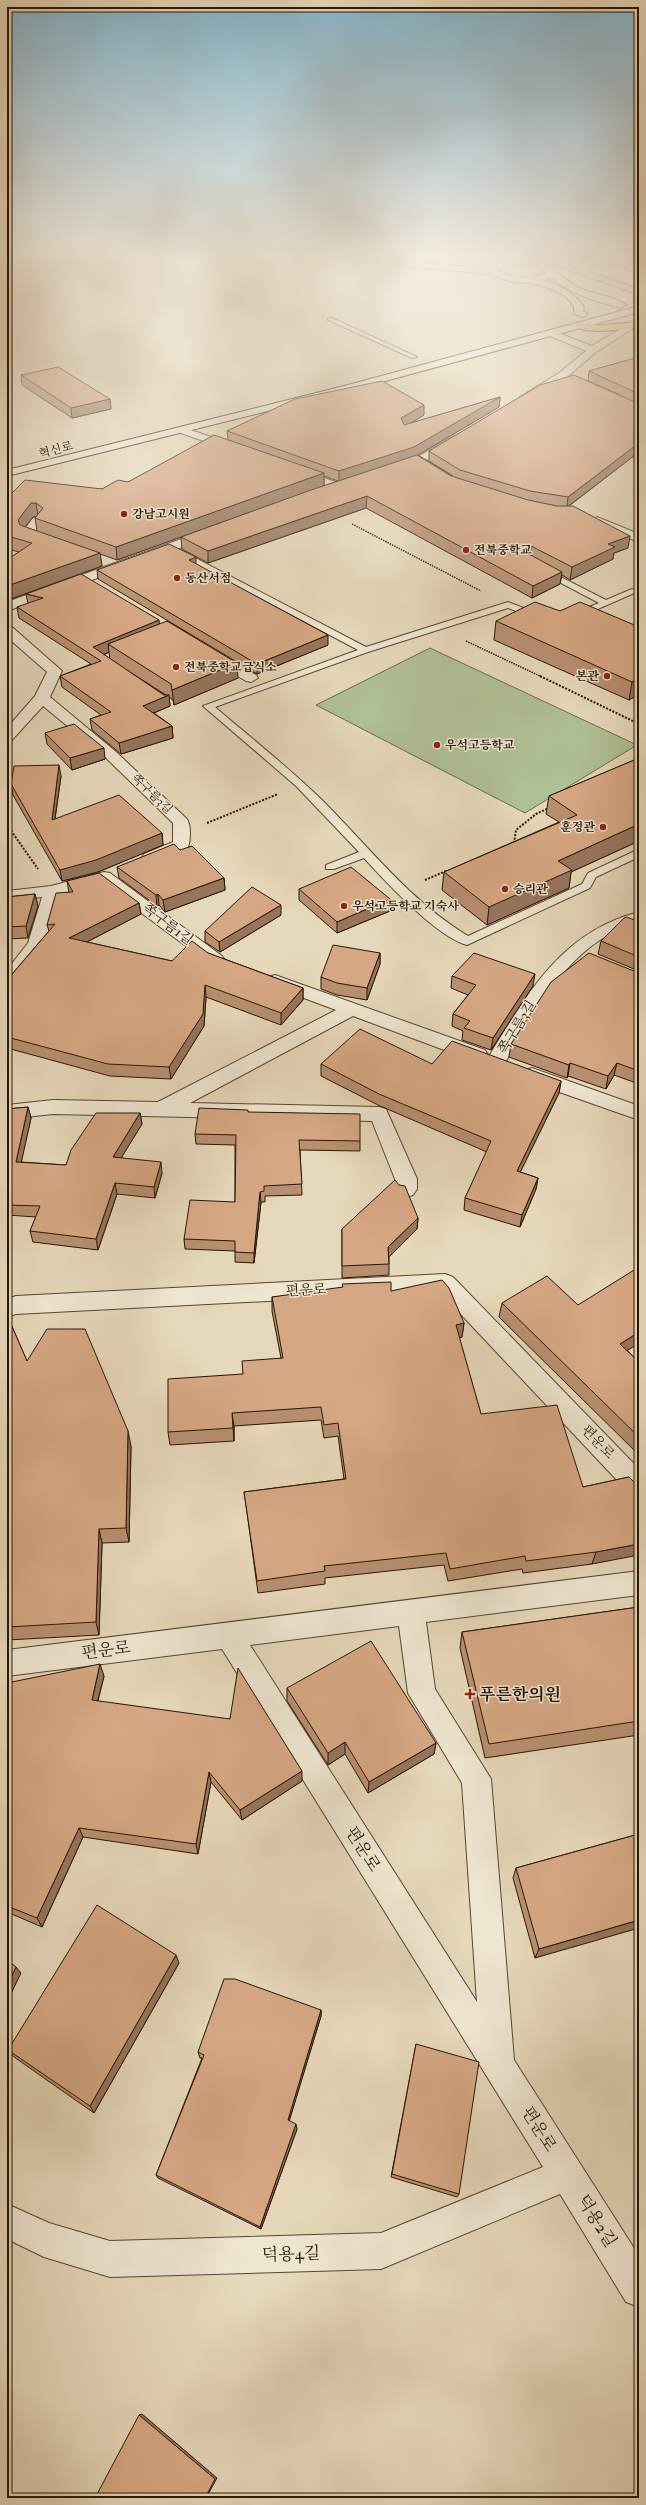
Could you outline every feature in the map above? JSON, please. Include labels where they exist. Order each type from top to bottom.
[{"type":"street","name":"혁신로","points":[[8,469],[182,430],[395,375]]},
{"type":"street","points":[[517,402],[563,375],[576,381]]},
{"type":"street","points":[[182,430],[250,454]]},
{"type":"street","points":[[382,473],[418,461],[464,434]]},
{"type":"street","name":"혁신로","points":[[8,469],[58,449]]},
{"type":"street","points":[[418,461],[430,468]]},
{"type":"street","points":[[287,468],[340,487]]},
{"type":"street","points":[[320,493],[353,483]]},
{"type":"street","points":[[589,517],[639,538]]},
{"type":"street","points":[[37,521],[27,534],[62,547]]},
{"type":"street","points":[[7,607],[85,580],[221,529]]},
{"type":"street","points":[[98,559],[119,567]]},
{"type":"street","points":[[85,580],[98,587]]},
{"type":"street","points":[[7,630],[55,671],[42,698],[7,737]]},
{"type":"street","points":[[198,647],[250,678]]},
{"type":"street","name":"쪽구름3길","points":[[42,698],[110,754],[181,822],[180,834]]},
{"type":"street","points":[[139,862],[181,845],[180,834]]},
{"type":"street","name":"쪽구름1길","points":[[7,896],[52,891],[111,874],[215,959],[229,964]]},
{"type":"street","points":[[7,982],[37,944],[52,891]]},
{"type":"street","name":"쪽구름3길","points":[[639,917],[602,931],[583,956],[539,991],[508,1066],[639,1113]]},
{"type":"street","points":[[258,975],[508,1066]]},
{"type":"street","points":[[161,1110],[352,1009]]},
{"type":"street","points":[[7,1112],[53,1107],[379,1114],[406,1179],[406,1189]]},
{"type":"street","name":"편운로","points":[[7,1308],[16,1305],[445,1283],[639,1486]]},
{"type":"street","name":"편운로","points":[[7,1663],[411,1611],[639,1584]]},
{"type":"street","name":"편운로","points":[[411,1611],[422,1693],[476,1779],[498,2064]]},
{"type":"street","name":"편운로","points":[[228,1634],[567,2174]]},
{"type":"street","name":"덕용4길","points":[[7,2221],[44,2238],[110,2259],[381,2251],[567,2174]]},
{"type":"street","name":"덕용2길","points":[[567,2174],[639,2289]]},
{"type":"lane","points":[[170,548],[365,650]]},
{"type":"lane","points":[[535,565],[603,602]]},
{"type":"lane","points":[[563,622],[603,602],[635,590]]},
{"type":"lane","points":[[544,619],[508,605],[440,628],[365,650],[208,706],[301,784],[402,890],[442,928],[467,941],[586,886],[592,875],[639,853]]},
{"type":"lane","points":[[579,613],[592,619]]},
{"type":"lane","points":[[330,867],[367,854]]},
{"type":"path","points":[[352,524],[508,605]]},
{"type":"path","points":[[440,628],[639,724]]},
{"type":"path","points":[[180,834],[301,784]]},
{"type":"path","points":[[507,846],[514,843],[516,830],[536,814],[550,808]]},
{"type":"path","points":[[7,825],[52,891]]},
{"type":"path","points":[[402,890],[451,869]]},
{"type":"green space","points":[[430,648],[637,745],[525,813],[316,705]]},
{"type":"building","points":[[21,375],[71,375],[110,399],[71,408]]},
{"type":"building","points":[[574,375],[639,404],[639,443],[568,497],[530,491],[460,470],[429,451],[540,385]]},
{"type":"building","points":[[597,375],[639,375],[639,394]]},
{"type":"building","points":[[382,381],[424,405],[401,418],[404,425],[500,397],[414,447],[339,471],[227,431],[295,399]]},
{"type":"building","points":[[214,435],[324,473],[116,547],[35,518],[43,508],[36,503],[31,503],[18,520],[20,525],[100,553],[7,586],[7,560],[32,543],[7,536],[7,498],[25,480],[102,489],[118,480],[128,482]]},
{"type":"building","points":[[417,455],[451,476],[528,500],[557,506],[573,506],[630,536],[608,544],[615,547],[572,567],[531,546],[526,548],[527,553],[562,572],[533,586],[367,496],[208,551],[181,537],[311,490]]},
{"type":"building","points":[[169,544],[196,557],[189,560],[328,635],[257,664],[97,570]]},
{"type":"building","points":[[81,574],[159,620],[93,647],[164,695],[169,695],[143,706],[172,726],[119,743],[90,719],[111,712],[60,676],[101,661],[17,607],[43,598],[26,594]]},
{"type":"building","points":[[535,602],[560,611],[580,602],[639,627],[639,678],[632,682],[496,621]]},
{"type":"building","name":"전북중학교급식소","points":[[167,621],[237,663],[172,690],[171,684],[108,644]]},
{"type":"building","points":[[74,724],[104,748],[70,758],[45,733]]},
{"type":"building","points":[[639,758],[639,824],[558,861],[572,870],[489,907],[444,872],[577,815],[549,796]]},
{"type":"building","points":[[59,765],[52,820],[119,795],[162,833],[96,860],[60,870],[11,784],[14,766]]},
{"type":"building","points":[[174,844],[180,850],[192,846],[224,878],[163,900],[158,894],[156,895],[117,867]]},
{"type":"building","name":"우석고등학교 기숙사","points":[[351,867],[390,899],[337,922],[299,889]]},
{"type":"building","points":[[99,873],[139,903],[69,938],[172,961],[192,941],[208,953],[303,988],[281,1013],[205,985],[203,1014],[169,1067],[108,1064],[7,1037],[7,980],[55,924],[47,925],[56,893],[73,892],[67,881]]},
{"type":"building","points":[[252,887],[281,905],[219,942],[205,931]]},
{"type":"building","points":[[35,894],[26,926],[7,927],[7,897]]},
{"type":"building","points":[[627,917],[639,922],[639,957],[601,941],[624,918]]},
{"type":"building","points":[[333,945],[380,953],[367,988],[337,983],[321,977]]},
{"type":"building","points":[[474,953],[535,974],[493,1038],[464,1028],[470,1021],[453,1014],[476,985],[452,976]]},
{"type":"building","points":[[589,953],[639,973],[639,1071],[617,1063],[608,1076],[570,1063],[569,1065],[511,1044],[551,982]]},
{"type":"building","points":[[360,1029],[432,1064],[452,1041],[561,1081],[517,1171],[538,1178],[522,1215],[465,1198],[491,1141],[379,1094],[321,1064]]},
{"type":"building","points":[[28,1107],[16,1162],[66,1165],[71,1150],[96,1113],[140,1113],[113,1157],[161,1162],[154,1187],[115,1183],[96,1239],[30,1231],[40,1206],[7,1205],[7,1109]]},
{"type":"building","points":[[199,1108],[248,1110],[248,1112],[360,1114],[360,1141],[299,1140],[302,1184],[264,1186],[264,1191],[260,1192],[254,1253],[235,1252],[235,1241],[184,1239],[190,1200],[235,1202],[236,1135],[195,1134]]},
{"type":"building","points":[[395,1180],[399,1185],[405,1186],[418,1218],[388,1247],[389,1264],[342,1266],[342,1229]]},
{"type":"building","points":[[639,1267],[639,1332],[620,1344],[639,1362],[639,1437],[502,1303],[547,1276],[578,1305]]},
{"type":"building","points":[[442,1280],[449,1288],[464,1323],[456,1325],[481,1414],[557,1405],[583,1487],[629,1477],[634,1482],[639,1484],[639,1544],[596,1552],[526,1561],[525,1556],[450,1569],[446,1553],[324,1566],[325,1571],[257,1581],[244,1492],[346,1479],[338,1423],[324,1425],[321,1407],[232,1413],[233,1428],[168,1432],[168,1379],[243,1374],[242,1361],[283,1358],[272,1297],[343,1287],[342,1284],[391,1282],[391,1291]]},
{"type":"building","points":[[7,1315],[27,1361],[47,1329],[85,1329],[128,1431],[126,1528],[99,1529],[96,1622],[7,1627]]},
{"type":"building","points":[[639,1607],[639,1721],[489,1744],[462,1632]]},
{"type":"building","points":[[371,1641],[436,1743],[369,1782],[345,1742],[328,1753],[287,1688]]},
{"type":"building","points":[[100,1664],[92,1700],[230,1719],[238,1668],[302,1771],[240,1810],[209,1772],[196,1844],[79,1828],[37,1918],[7,1906],[7,1683]]},
{"type":"building","points":[[639,1834],[639,1920],[539,1949],[516,1868]]},
{"type":"building","points":[[97,1905],[176,1955],[90,2106],[8,2050]]},
{"type":"building","points":[[7,1960],[16,1967],[7,1986]]},
{"type":"building","points":[[224,1979],[235,1979],[321,2010],[288,2120],[296,2124],[260,2227],[156,2175],[204,2055],[198,2052]]},
{"type":"building","points":[[416,2044],[479,2062],[459,2194],[392,2174]]},
{"type":"building","points":[[139,2415],[215,2479],[205,2498],[95,2498]]},
{"type":"place","name":"강남고시원","points":[[124,514]]},
{"type":"place","name":"전북중학교","points":[[466,550]]},
{"type":"place","name":"동산서점","points":[[177,578]]},
{"type":"place","name":"전북중학교급식소","points":[[176,667]]},
{"type":"place","name":"본관","points":[[607,676]]},
{"type":"place","name":"우석고등학교","points":[[437,745]]},
{"type":"place","name":"훈정관","points":[[603,827]]},
{"type":"place","name":"승리관","points":[[505,889]]},
{"type":"place","name":"우석고등학교 기숙사","points":[[344,906]]},
{"type":"place","name":"푸른한의원","points":[[470,1694]]}]
